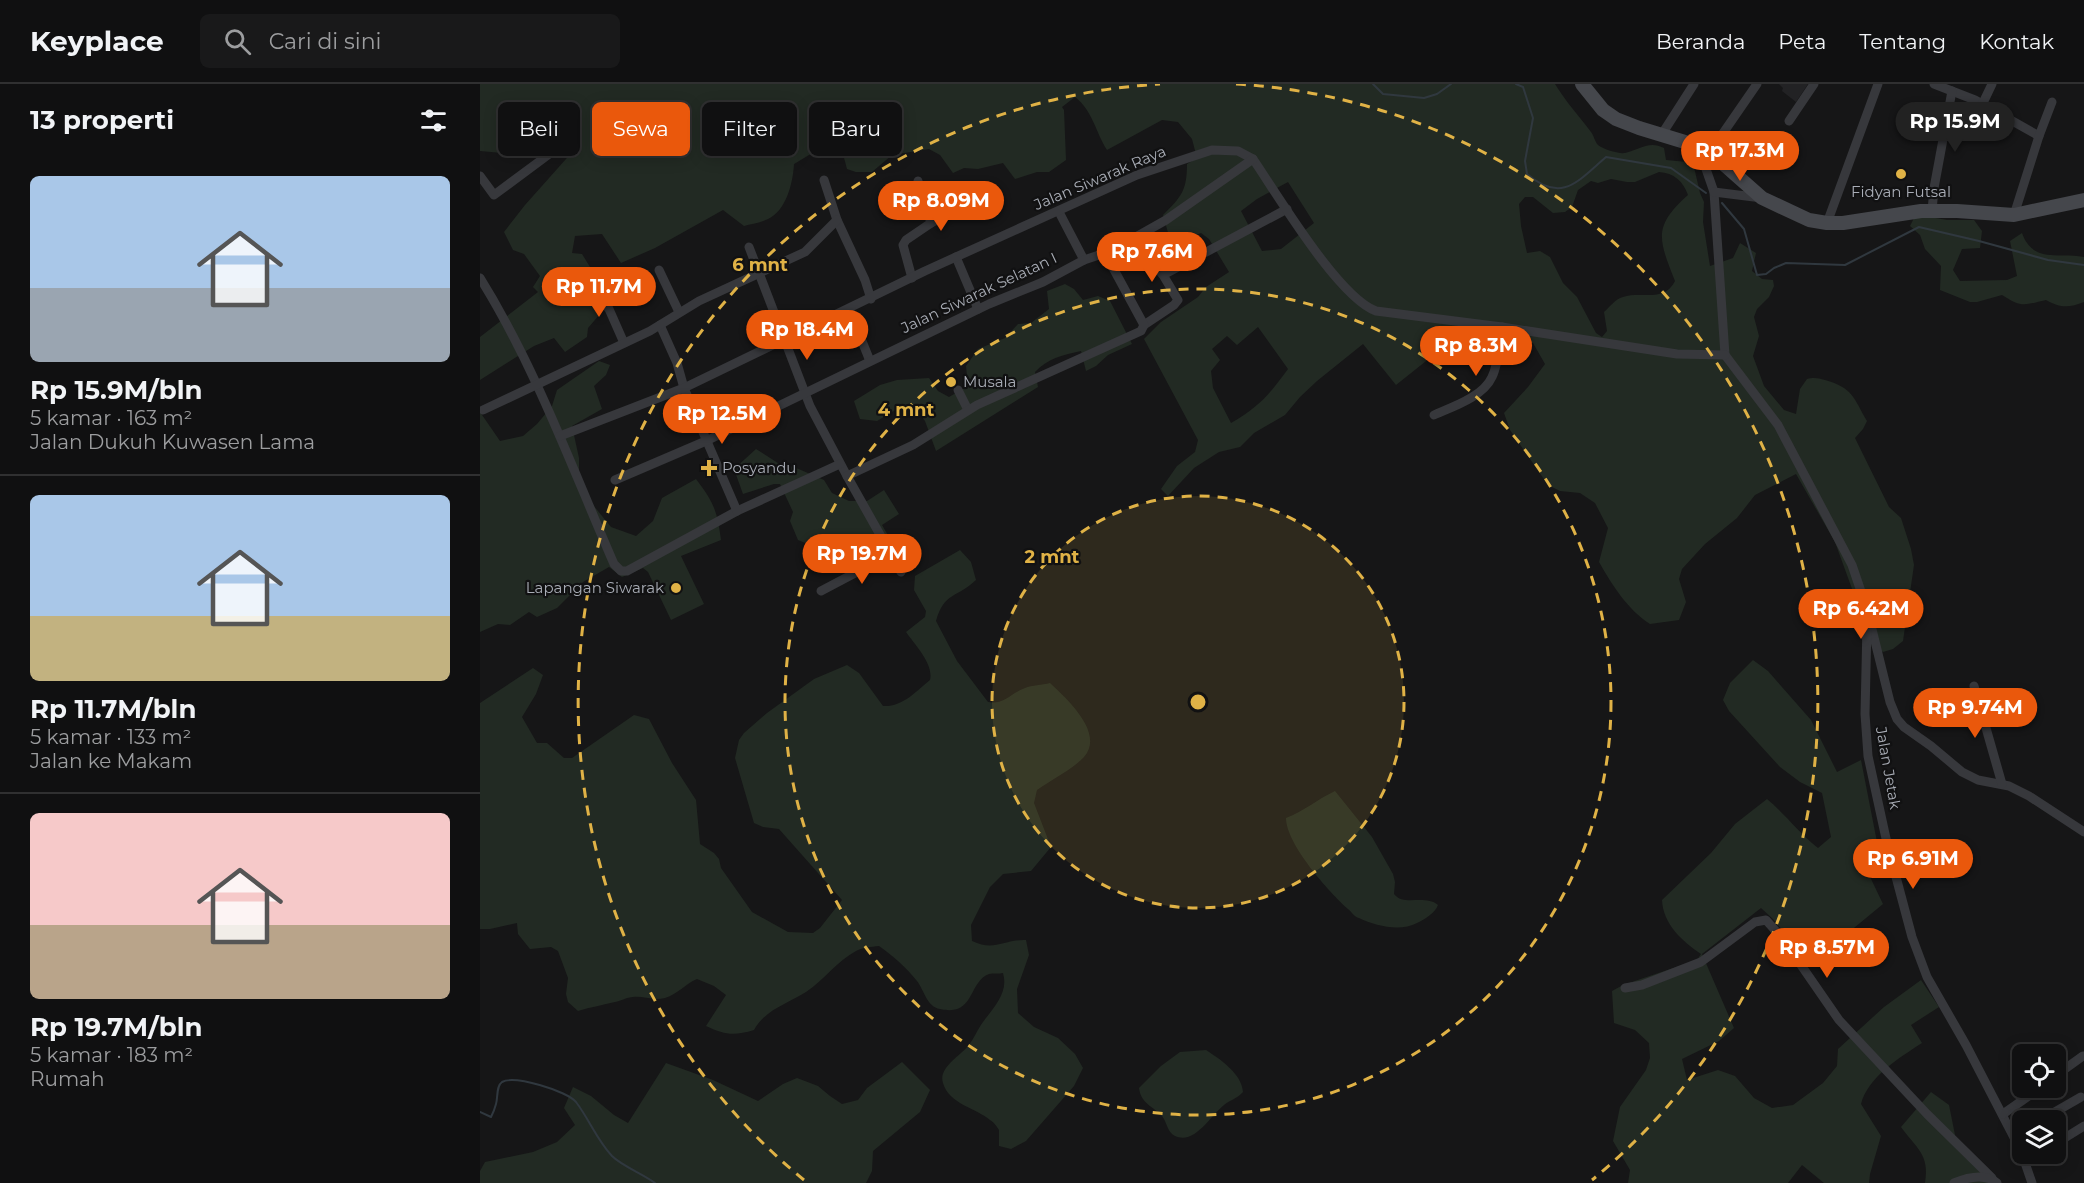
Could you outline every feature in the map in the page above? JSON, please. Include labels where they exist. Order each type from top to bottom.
[{"type":"main road","points":[[1582,84],[1603,110],[1616,118],[1704,149],[1762,198],[1789,212],[1827,223],[1867,220],[1921,211],[2014,215],[2084,200]]},
{"type":"street","points":[[1662,134],[1694,84]]},
{"type":"street","points":[[1757,84],[1704,149],[1714,192],[1725,355],[1778,425],[1852,565],[1867,609],[1890,702],[1897,718],[1905,728],[1962,772],[1978,780],[2002,784],[2040,802],[2084,832]]},
{"type":"street","points":[[1789,121],[1814,84]]},
{"type":"street","points":[[1827,223],[1878,84]]},
{"type":"street","points":[[1934,84],[1982,105],[2039,136]]},
{"type":"street","points":[[1982,105],[1992,84]]},
{"type":"street","points":[[1932,211],[1934,188],[1952,91]]},
{"type":"street","points":[[2014,215],[2052,102]]},
{"type":"street","name":"Jalan Siwarak Raya","points":[[560,436],[684,388],[912,278],[1137,176],[1212,150],[1238,151],[1253,159]]},
{"type":"street","points":[[480,176],[494,195],[547,156]]},
{"type":"street","points":[[1253,159],[1327,265],[1367,308],[1677,354],[1725,355]]},
{"type":"street","name":"Jalan Siwarak Selatan I","points":[[615,480],[706,441],[978,309],[1043,282],[1084,260],[1105,253],[1166,220],[1253,159]]},
{"type":"street","points":[[824,180],[837,220],[865,280],[871,299]]},
{"type":"street","points":[[918,181],[931,223]]},
{"type":"street","points":[[1714,192],[1762,198]]},
{"type":"street","points":[[912,278],[903,245],[906,240],[966,202]]},
{"type":"street","points":[[1163,275],[1287,209]]},
{"type":"street","points":[[1059,212],[1084,260]]},
{"type":"street","points":[[483,410],[624,343],[660,325],[679,312],[810,249],[837,220]]},
{"type":"street","points":[[847,476],[913,445],[968,410],[1141,331],[1144,325],[1174,305],[1178,300],[1163,275],[1132,239]]},
{"type":"street","points":[[749,247],[805,392],[840,464],[901,572]]},
{"type":"street","points":[[1105,253],[1144,325]]},
{"type":"street","points":[[957,257],[978,309]]},
{"type":"street","points":[[658,270],[679,312]]},
{"type":"street","points":[[480,278],[537,384],[614,564],[621,571],[627,571],[737,511],[840,464]]},
{"type":"street","points":[[589,285],[609,309],[624,343]]},
{"type":"street","points":[[849,309],[870,361]]},
{"type":"street","points":[[660,325],[677,363],[684,388],[737,511]]},
{"type":"street","points":[[1434,415],[1462,402],[1488,384],[1495,368],[1502,327]]},
{"type":"street","points":[[958,390],[968,410]]},
{"type":"street","points":[[821,591],[891,554]]},
{"type":"street","name":"Jalan Jetak","points":[[1867,609],[1868,657],[1864,714],[1868,756],[1887,843],[1909,927],[1927,977],[2012,1127]]},
{"type":"street","points":[[1974,686],[2002,784]]},
{"type":"street","points":[[1625,988],[1642,985],[1701,962],[1755,922],[1766,920],[1783,939],[1839,1020],[1994,1181]]},
{"type":"street","points":[[2066,1068],[2083,1056]]},
{"type":"street","points":[[2058,1110],[2081,1097]]},
{"type":"street","points":[[2003,1114],[2026,1098]]},
{"type":"street","points":[[2066,1137],[2084,1126]]},
{"type":"street","name":"Jalan Jetak","points":[[2026,1164],[2032,1183]]},
{"type":"street","points":[[1954,1183],[1967,1177],[1994,1181]]},
{"type":"shaded area","points":[[480,84],[1555,84],[1600,147],[1622,153],[1649,145],[1659,146],[1664,148],[1666,160],[1687,162],[1694,167],[1704,202],[1703,222],[1710,266],[1733,258],[1740,243],[1756,253],[1752,271],[1762,279],[1773,280],[1774,286],[1769,297],[1757,309],[1754,317],[1759,336],[1753,356],[1764,386],[1784,410],[1796,414],[1800,389],[1807,379],[1812,378],[1841,386],[1855,400],[1867,421],[1855,438],[1889,507],[1901,518],[1911,549],[1914,565],[1903,641],[1893,649],[1883,652],[1872,644],[1862,641],[1861,608],[1835,542],[1796,474],[1755,495],[1737,518],[1705,544],[1682,569],[1679,579],[1686,602],[1679,620],[1650,624],[1628,604],[1599,562],[1608,528],[1595,503],[1580,493],[1560,491],[1548,485],[1510,430],[1504,413],[1545,364],[1533,343],[1469,330],[1450,342],[1396,385],[1363,344],[1317,381],[1285,415],[1254,433],[1240,447],[1219,452],[1194,468],[1168,496],[1161,489],[1177,466],[1195,452],[1198,440],[1144,339],[1161,322],[1229,272],[1209,239],[1201,233],[1178,243],[1169,236],[1163,215],[1182,193],[1186,181],[1187,164],[1197,158],[1192,139],[1178,122],[1162,120],[1107,150],[1090,115],[1075,97],[1062,107],[1066,160],[1049,172],[1037,172],[1015,179],[1003,163],[978,169],[964,168],[953,173],[940,155],[929,149],[902,153],[902,102],[809,102],[809,155],[794,164],[790,188],[780,210],[762,222],[744,226],[723,210],[655,248],[621,263],[602,234],[575,236],[572,253],[582,254],[595,275],[591,297],[600,314],[588,328],[587,337],[565,352],[554,338],[534,346],[480,380],[480,337],[538,292],[533,287],[540,276],[524,254],[513,250],[504,232],[569,156],[580,156],[580,102],[498,102],[498,153],[480,151]],"holes":[[[1659,172],[1677,179],[1688,195],[1669,216],[1662,235],[1665,255],[1675,281],[1665,292],[1652,295],[1630,295],[1615,301],[1604,312],[1607,331],[1602,337],[1596,333],[1577,297],[1563,283],[1550,257],[1540,251],[1527,253],[1519,204],[1525,197],[1533,197],[1553,213],[1565,212],[1572,207],[1578,190],[1591,181],[1598,183],[1611,179],[1635,182]],[[1288,182],[1314,223],[1281,249],[1262,251],[1241,211],[1257,199]],[[1258,327],[1288,369],[1263,400],[1231,423],[1213,388],[1211,371],[1220,360],[1212,349],[1227,336],[1237,345]]]},
{"type":"shaded area","points":[[1779,84],[1808,84],[1796,102],[1782,91],[1783,88]]},
{"type":"shaded area","points":[[844,156],[891,156],[872,172],[856,172],[847,169]]},
{"type":"shaded area","points":[[1930,217],[1947,220],[1974,220],[1982,231],[1980,248],[1962,249],[1953,270],[1960,281],[2007,280],[2017,276],[2010,241],[2022,233],[2027,243],[2040,253],[2084,257],[2084,302],[2069,306],[2056,305],[2046,300],[2023,304],[2002,295],[1970,302],[1940,290],[1941,266],[1925,249],[1920,235],[1910,226],[1914,218]]},
{"type":"shaded area","points":[[1065,284],[1074,289],[1083,300],[1098,296],[1110,301],[1132,344],[1108,355],[1096,366],[1086,371],[1081,351],[1051,360],[1035,372],[1038,387],[936,451],[925,421],[914,406],[902,406],[877,421],[860,419],[854,401],[880,385],[897,380],[929,378],[938,391],[949,397],[968,386],[966,366],[978,349],[1005,338],[1018,324],[1031,323],[1049,309],[1047,291]]},
{"type":"shaded area","points":[[599,361],[610,365],[606,375],[594,386],[602,409],[572,426],[579,458],[579,472],[593,505],[611,527],[636,536],[653,521],[662,498],[696,479],[714,507],[721,540],[681,556],[704,604],[671,620],[648,572],[643,568],[622,577],[609,567],[583,582],[557,608],[537,617],[529,612],[510,625],[498,624],[480,632],[480,412],[500,441],[523,436],[552,406],[557,390]]},
{"type":"shaded area","points":[[756,449],[781,465],[794,467],[824,480],[832,493],[849,501],[867,501],[884,490],[899,514],[882,525],[893,544],[855,562],[845,555],[829,535],[810,545],[798,540],[790,521],[793,512],[780,484],[743,494],[734,469]]},
{"type":"shaded area","points":[[960,550],[971,562],[976,580],[947,600],[936,621],[957,661],[988,702],[999,702],[1025,688],[1050,683],[1074,707],[1087,727],[1090,738],[1089,748],[1084,757],[1037,790],[1034,803],[1051,847],[1031,871],[1003,874],[990,887],[971,925],[972,941],[980,944],[993,945],[1026,940],[1029,955],[1017,989],[1018,1013],[1034,1027],[1058,1038],[1075,1054],[1083,1068],[1074,1086],[1026,1141],[1011,1149],[999,1146],[999,1130],[994,1123],[951,1096],[942,1078],[947,1067],[970,1043],[999,1000],[1004,987],[1003,973],[989,974],[982,978],[970,998],[959,1008],[940,1009],[926,998],[904,966],[879,946],[864,948],[843,960],[806,992],[771,1012],[754,1030],[730,1034],[706,1026],[726,995],[714,986],[697,979],[665,998],[631,997],[578,1011],[568,1002],[566,994],[568,978],[558,951],[551,947],[530,949],[518,934],[517,923],[480,929],[480,703],[533,668],[543,675],[536,694],[522,717],[537,743],[547,743],[564,758],[572,758],[634,715],[649,719],[672,763],[696,800],[700,844],[719,859],[721,868],[752,912],[788,932],[813,933],[820,928],[842,900],[779,829],[754,823],[735,758],[739,740],[767,713],[814,679],[847,665],[859,673],[883,706],[897,704],[914,694],[930,680],[927,661],[906,632],[925,617],[926,611],[914,590],[915,576]]},
{"type":"shaded area","points":[[1753,660],[1768,671],[1811,720],[1837,772],[1861,760],[1877,842],[1862,860],[1883,904],[1811,965],[1761,908],[1702,954],[1734,1028],[1719,1041],[1682,1059],[1687,1080],[1718,1070],[1735,1076],[1754,1098],[1772,1108],[1793,1105],[1823,1083],[1837,1066],[1838,1049],[1884,1007],[1921,980],[1939,1007],[1911,1025],[1922,1043],[1877,1077],[1870,1085],[1861,1104],[1881,1136],[1869,1183],[1824,1183],[1802,1165],[1788,1183],[1628,1183],[1630,1170],[1613,1141],[1620,1107],[1646,1070],[1650,1058],[1649,1043],[1635,1030],[1614,1023],[1612,991],[1623,985],[1697,960],[1701,954],[1675,931],[1666,917],[1662,900],[1711,853],[1735,824],[1767,799],[1818,848],[1831,837],[1822,793],[1800,782],[1780,767],[1729,711],[1723,700],[1730,683]]},
{"type":"shaded area","points":[[1335,791],[1372,837],[1393,874],[1394,894],[1403,900],[1427,900],[1438,905],[1429,916],[1410,926],[1403,927],[1388,927],[1366,921],[1354,916],[1310,867],[1293,841],[1286,818]]},
{"type":"shaded area","points":[[1206,1050],[1235,1073],[1243,1092],[1224,1105],[1196,1133],[1182,1138],[1175,1136],[1170,1132],[1162,1116],[1142,1098],[1139,1088],[1161,1066],[1180,1052]]},
{"type":"shaded area","points":[[902,1062],[930,1090],[920,1112],[873,1151],[872,1171],[866,1183],[480,1183],[480,1171],[485,1162],[533,1152],[557,1142],[575,1125],[564,1108],[573,1087],[591,1096],[628,1123],[666,1063],[713,1080],[758,1101],[783,1084],[797,1078],[818,1086],[842,1104],[858,1100],[867,1088]]},
{"type":"shaded area","points":[[1931,1092],[1949,1105],[1955,1135],[1953,1143],[1994,1183],[1925,1183],[1924,1158],[1901,1127]]},
{"type":"waterway","points":[[1373,84],[1383,94],[1424,98],[1437,94],[1451,84]]},
{"type":"waterway","points":[[1516,84],[1523,87],[1533,118],[1525,161],[1527,174],[1539,183],[1550,187],[1569,186],[1606,157],[1671,168],[1706,193]]},
{"type":"waterway","points":[[1722,203],[1744,229],[1757,275],[1766,274],[1786,263],[1845,265],[1919,227],[2048,260],[2084,265]]},
{"type":"waterway","points":[[480,1112],[491,1117],[499,1086],[502,1082],[509,1080],[529,1082],[562,1093],[576,1102],[612,1156],[655,1183]]},
{"type":"place","name":"Fidyan Futsal","points":[[1901,174]]},
{"type":"place","name":"Musala","points":[[951,382]]},
{"type":"place","name":"Posyandu","points":[[709,468]]},
{"type":"place","name":"Lapangan Siwarak","points":[[676,588]]}]
